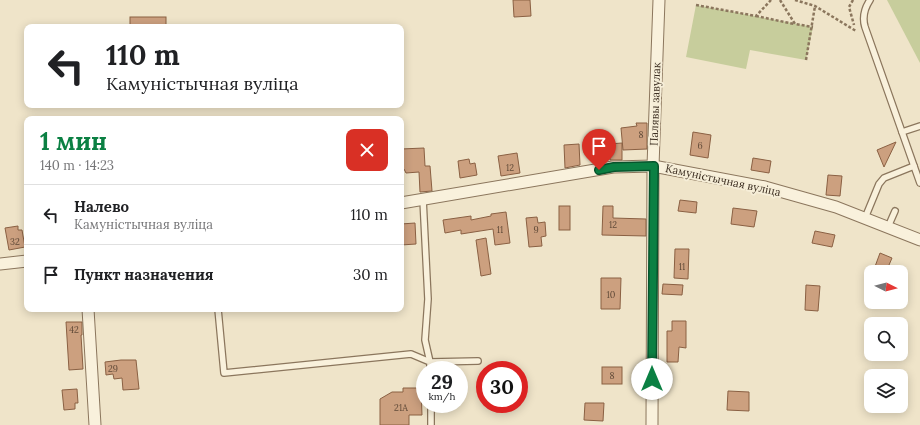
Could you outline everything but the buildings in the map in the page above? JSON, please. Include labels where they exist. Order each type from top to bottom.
[{"type":"street","name":"Палявы завулак","points":[[652,425],[654,166],[659,0]]},
{"type":"street","name":"Камуністычная вуліца","points":[[404,203],[614,167],[654,166],[765,187],[836,207],[920,240]]},
{"type":"street","points":[[0,264],[24,261]]},
{"type":"street","points":[[88,312],[95,425]]},
{"type":"lane","points":[[870,0],[864,12],[863,20],[920,183]]},
{"type":"lane","points":[[902,132],[920,126]]},
{"type":"lane","points":[[865,218],[879,184],[884,178],[914,166]]},
{"type":"lane","points":[[423,200],[428,299],[425,340],[430,361]]},
{"type":"lane","points":[[888,227],[896,211]]},
{"type":"lane","points":[[218,312],[224,373],[411,354],[428,361]]},
{"type":"lane","points":[[431,413],[431,425]]},
{"type":"path","points":[[756,16],[771,0]]},
{"type":"path","points":[[780,0],[795,24]]},
{"type":"path","points":[[795,0],[815,6],[857,33],[849,7],[853,0]]},
{"type":"path","points":[[696,5],[812,26]]},
{"type":"path","points":[[806,60],[815,6]]},
{"type":"green space","points":[[887,0],[920,0],[920,63]]},
{"type":"green space","points":[[696,5],[813,27],[806,60],[750,50],[746,69],[686,57]]},
{"type":"route","points":[[599,170],[614,167],[654,166],[652,379]]}]
